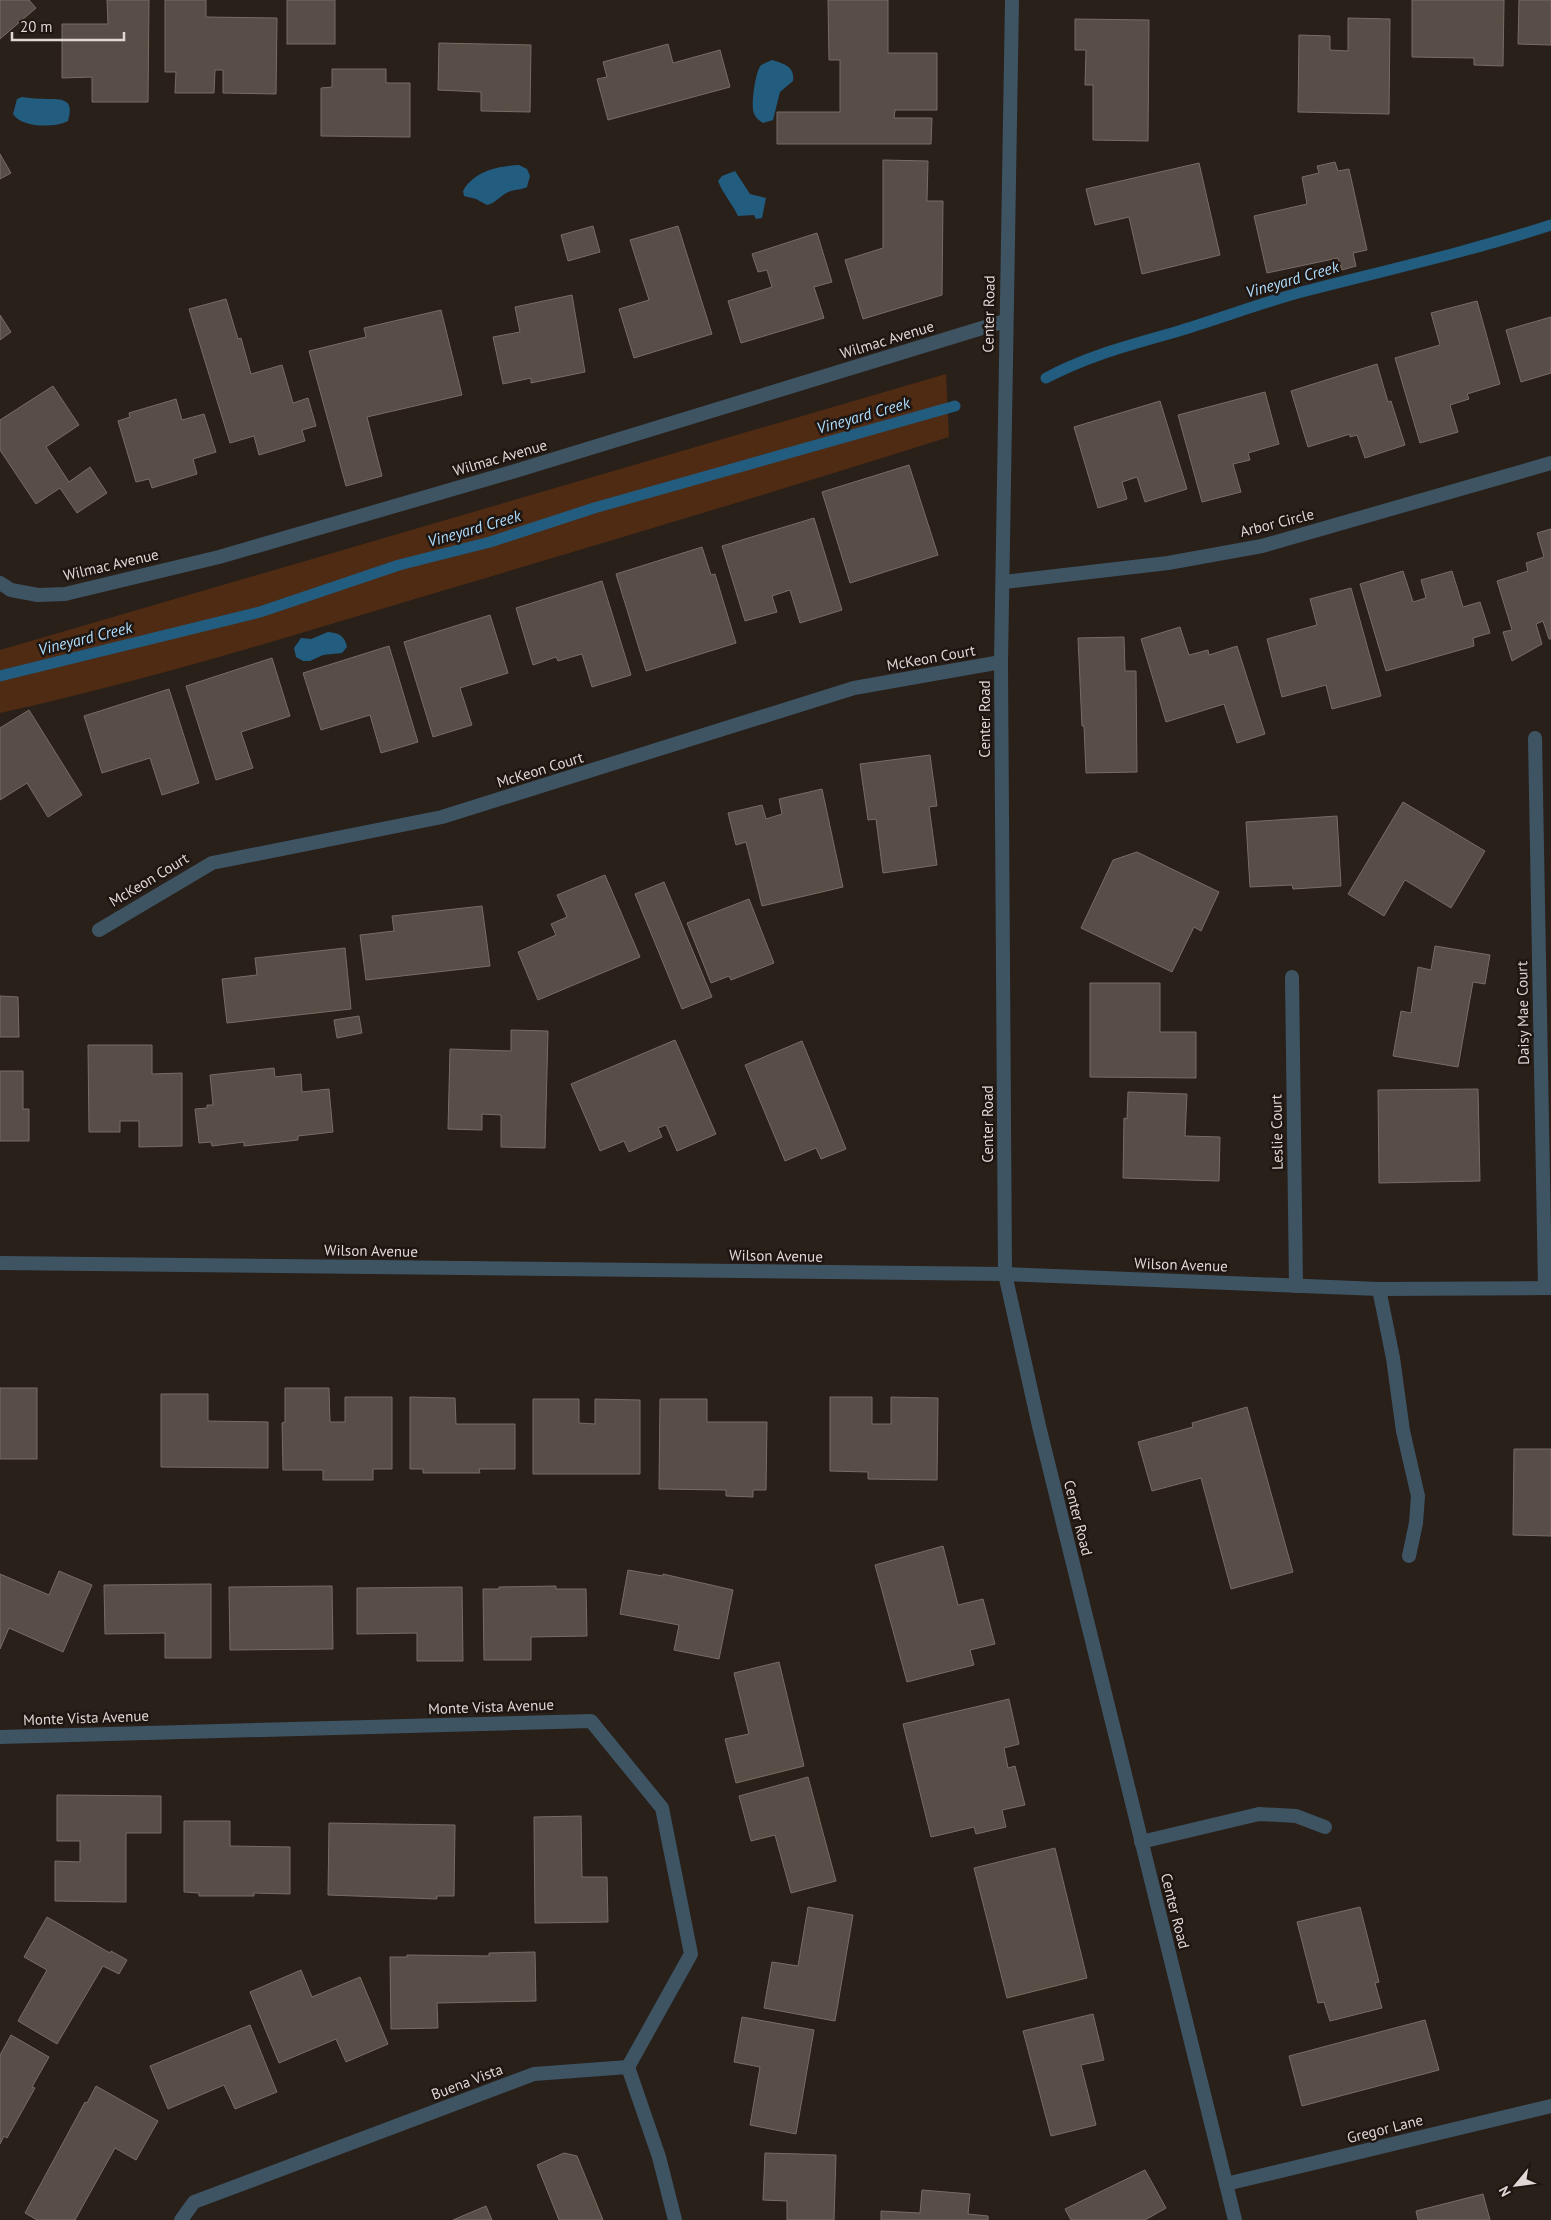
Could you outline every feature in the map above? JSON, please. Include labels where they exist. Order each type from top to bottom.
[{"type":"street","name":"Center Road","points":[[1012,0],[1005,321],[1004,582],[1001,662],[1005,1274],[1039,1426],[1235,2220]]},
{"type":"street","name":"Wilmac Avenue","points":[[0,583],[11,590],[38,595],[65,594],[219,557],[512,472],[1005,321]]},
{"type":"street","name":"Arbor Circle","points":[[1004,582],[1168,563],[1262,546],[1551,463]]},
{"type":"street","name":"McKeon Court","points":[[99,930],[212,862],[442,818],[854,688],[1001,662]]},
{"type":"street","name":"Daisy Mae Court","points":[[1535,738],[1548,1288]]},
{"type":"street","name":"Leslie Court","points":[[1292,977],[1296,1286]]},
{"type":"street","name":"Wilson Avenue","points":[[0,1263],[1005,1274],[1379,1289],[1548,1288]]},
{"type":"street","points":[[1379,1289],[1393,1358],[1403,1432],[1418,1496],[1416,1523],[1409,1556]]},
{"type":"street","name":"Monte Vista Avenue","points":[[0,1737],[591,1721],[662,1808],[691,1954],[628,2068]]},
{"type":"street","points":[[1142,1842],[1259,1814],[1296,1816],[1325,1827]]},
{"type":"street","points":[[628,2068],[659,2157],[675,2220]]},
{"type":"street","name":"Buena Vista","points":[[181,2220],[194,2202],[534,2074],[628,2068]]},
{"type":"street","name":"Gregor Lane","points":[[1226,2184],[1551,2106]]},
{"type":"shaded area","points":[[946,374],[949,437],[697,515],[279,640],[112,686],[0,713],[0,650]]},
{"type":"water","points":[[772,60],[791,69],[793,81],[780,92],[773,120],[763,123],[756,118],[753,110],[754,87],[761,65]]},
{"type":"water","points":[[22,97],[63,100],[69,105],[70,109],[68,121],[47,126],[30,124],[17,119],[13,114],[17,99]]},
{"type":"water","points":[[519,165],[527,169],[530,176],[527,187],[508,192],[487,205],[476,199],[464,196],[463,191],[468,184],[480,174],[495,168]]},
{"type":"water","points":[[735,171],[750,194],[766,198],[762,218],[756,219],[754,215],[738,216],[722,190],[718,181],[722,176]]},
{"type":"water","points":[[328,632],[338,634],[345,640],[347,647],[342,653],[323,655],[310,661],[303,661],[296,657],[294,648],[301,638],[311,639]]},
{"type":"building","points":[[0,0],[29,0],[36,8],[0,39]]},
{"type":"building","points":[[107,0],[149,0],[148,102],[92,102],[92,77],[62,78],[62,24],[108,24]]},
{"type":"building","points":[[165,0],[206,0],[206,17],[277,18],[276,94],[223,93],[223,70],[215,70],[214,93],[175,93],[176,72],[165,72]]},
{"type":"building","points":[[287,0],[335,0],[335,44],[287,44]]},
{"type":"building","points":[[828,0],[888,0],[888,53],[937,53],[937,110],[895,110],[894,118],[932,118],[931,144],[777,144],[777,112],[840,112],[840,60],[829,60]]},
{"type":"building","points":[[1412,0],[1504,0],[1503,66],[1474,65],[1474,58],[1412,57]]},
{"type":"building","points":[[1519,0],[1551,0],[1551,45],[1518,44]]},
{"type":"building","points":[[1348,18],[1390,19],[1389,114],[1298,112],[1299,35],[1330,36],[1330,50],[1348,51]]},
{"type":"building","points":[[1075,19],[1149,20],[1148,141],[1093,140],[1093,85],[1085,85],[1086,50],[1075,50]]},
{"type":"building","points":[[439,43],[531,45],[530,112],[481,111],[481,92],[438,90]]},
{"type":"building","points":[[668,44],[673,63],[720,50],[730,87],[608,120],[597,79],[607,77],[603,62]]},
{"type":"building","points":[[332,69],[386,69],[386,83],[410,83],[410,137],[321,136],[321,88],[332,87]]},
{"type":"building","points":[[0,154],[11,173],[0,179]]},
{"type":"building","points":[[883,160],[928,161],[927,201],[943,201],[942,295],[863,319],[845,260],[883,248]]},
{"type":"building","points":[[1335,162],[1338,171],[1349,169],[1367,250],[1353,253],[1356,266],[1342,270],[1338,258],[1267,273],[1254,216],[1307,204],[1302,177],[1319,173],[1317,166]]},
{"type":"building","points":[[1199,163],[1220,255],[1142,274],[1129,217],[1095,225],[1086,189]]},
{"type":"building","points":[[593,226],[600,252],[568,261],[561,235]]},
{"type":"building","points":[[678,226],[712,334],[634,358],[619,309],[649,300],[630,240]]},
{"type":"building","points":[[817,233],[832,282],[814,287],[824,318],[741,343],[728,301],[772,287],[767,270],[758,272],[752,254]]},
{"type":"building","points":[[572,295],[585,372],[531,383],[531,378],[503,384],[493,337],[520,332],[515,307]]},
{"type":"building","points":[[226,299],[238,339],[241,338],[251,374],[282,365],[293,403],[308,398],[316,426],[302,430],[305,441],[259,455],[254,436],[230,443],[189,309]]},
{"type":"building","points":[[1477,301],[1500,384],[1467,394],[1469,399],[1450,405],[1458,432],[1420,443],[1395,358],[1440,345],[1431,313]]},
{"type":"building","points":[[441,310],[462,395],[367,417],[382,476],[346,486],[309,351],[366,337],[364,328]]},
{"type":"building","points":[[0,315],[11,332],[0,340]]},
{"type":"building","points":[[1551,317],[1551,373],[1521,382],[1506,330]]},
{"type":"building","points":[[1377,364],[1388,402],[1391,401],[1405,445],[1365,458],[1357,435],[1350,437],[1350,434],[1308,447],[1291,391]]},
{"type":"building","points":[[53,386],[79,425],[46,447],[69,482],[90,467],[107,493],[77,513],[60,488],[36,504],[0,450],[0,420]]},
{"type":"building","points":[[1265,392],[1279,444],[1248,453],[1250,460],[1233,464],[1241,492],[1202,502],[1178,415]]},
{"type":"building","points":[[176,399],[182,420],[204,414],[216,452],[193,459],[197,474],[152,488],[149,479],[136,482],[118,421],[130,417],[129,413]]},
{"type":"building","points":[[1160,401],[1187,489],[1145,502],[1137,477],[1122,482],[1127,499],[1098,508],[1074,427]]},
{"type":"building","points":[[909,465],[938,555],[850,583],[822,492]]},
{"type":"building","points":[[814,518],[842,610],[800,623],[790,590],[772,596],[777,612],[745,621],[722,546]]},
{"type":"building","points":[[1551,529],[1551,639],[1549,639],[1543,621],[1536,624],[1542,644],[1512,661],[1503,632],[1512,630],[1497,581],[1528,571],[1526,563],[1544,557],[1537,533]]},
{"type":"building","points":[[702,547],[711,575],[715,574],[736,643],[646,671],[616,574]]},
{"type":"building","points":[[1403,571],[1413,602],[1426,598],[1421,580],[1452,571],[1463,607],[1480,602],[1490,633],[1473,638],[1474,646],[1386,671],[1360,584]]},
{"type":"building","points":[[602,581],[631,675],[592,687],[582,654],[558,661],[556,657],[533,665],[516,608]]},
{"type":"building","points":[[1351,588],[1381,696],[1332,709],[1326,685],[1282,697],[1267,639],[1317,625],[1310,599]]},
{"type":"building","points":[[490,615],[508,673],[460,688],[472,725],[433,737],[404,642]]},
{"type":"building","points":[[1180,627],[1189,655],[1208,650],[1209,655],[1237,646],[1265,734],[1237,743],[1224,704],[1166,722],[1141,639]]},
{"type":"building","points":[[1124,637],[1125,671],[1136,671],[1137,772],[1086,773],[1078,638]]},
{"type":"building","points":[[389,646],[418,742],[381,753],[370,715],[321,730],[303,673]]},
{"type":"building","points":[[272,658],[290,716],[241,732],[253,768],[216,780],[186,686]]},
{"type":"building","points":[[169,689],[199,783],[162,795],[150,758],[102,773],[84,716]]},
{"type":"building","points":[[29,710],[82,795],[48,817],[27,783],[0,800],[0,728]]},
{"type":"building","points":[[930,755],[937,806],[929,807],[937,865],[883,873],[876,819],[868,820],[860,764]]},
{"type":"building","points":[[822,789],[843,887],[762,906],[746,842],[736,845],[728,813],[762,805],[766,819],[782,814],[779,799]]},
{"type":"building","points":[[1403,802],[1485,851],[1451,908],[1405,880],[1384,916],[1348,894]]},
{"type":"building","points":[[1337,816],[1341,886],[1293,889],[1292,885],[1250,887],[1246,822]]},
{"type":"building","points":[[1137,852],[1219,892],[1201,931],[1194,927],[1172,972],[1081,928],[1113,860]]},
{"type":"building","points":[[605,875],[640,957],[538,1000],[518,952],[556,935],[551,924],[567,917],[557,895]]},
{"type":"building","points":[[664,882],[712,997],[682,1009],[635,894]]},
{"type":"building","points":[[749,899],[774,963],[731,980],[729,976],[711,983],[687,923]]},
{"type":"building","points":[[482,906],[490,966],[366,980],[360,935],[394,931],[392,916]]},
{"type":"building","points":[[1435,946],[1490,955],[1485,984],[1473,982],[1458,1067],[1393,1056],[1401,1011],[1411,1013],[1418,967],[1431,970]]},
{"type":"building","points":[[345,948],[351,1009],[227,1023],[222,979],[257,975],[255,958]]},
{"type":"building","points":[[1090,983],[1160,983],[1160,1032],[1196,1032],[1196,1078],[1090,1077]]},
{"type":"building","points":[[0,996],[18,997],[19,1037],[0,1037]]},
{"type":"building","points":[[359,1016],[362,1033],[337,1038],[334,1020]]},
{"type":"building","points":[[511,1030],[548,1031],[545,1148],[501,1147],[501,1115],[482,1114],[482,1130],[448,1129],[450,1049],[511,1051]]},
{"type":"building","points":[[675,1040],[716,1134],[677,1151],[666,1125],[658,1128],[662,1137],[629,1152],[624,1141],[600,1151],[571,1084]]},
{"type":"building","points":[[802,1041],[846,1149],[821,1159],[816,1148],[785,1161],[745,1065]]},
{"type":"building","points":[[88,1045],[152,1045],[152,1074],[182,1073],[182,1146],[139,1147],[139,1121],[120,1121],[120,1132],[89,1132]]},
{"type":"building","points":[[274,1068],[275,1077],[301,1074],[302,1092],[329,1089],[333,1132],[298,1136],[298,1140],[244,1146],[244,1142],[212,1146],[211,1142],[199,1143],[195,1109],[207,1108],[207,1105],[213,1105],[210,1075]]},
{"type":"building","points":[[0,1071],[23,1071],[23,1109],[29,1109],[29,1141],[0,1141]]},
{"type":"building","points":[[1478,1089],[1480,1181],[1379,1183],[1378,1090]]},
{"type":"building","points":[[1128,1092],[1187,1094],[1185,1136],[1220,1137],[1219,1181],[1123,1178],[1124,1118],[1127,1119]]},
{"type":"building","points":[[0,1388],[37,1388],[37,1459],[0,1459]]},
{"type":"building","points":[[285,1388],[329,1388],[330,1422],[345,1422],[345,1397],[392,1397],[392,1469],[373,1469],[373,1480],[323,1480],[323,1470],[283,1470],[282,1423],[285,1422]]},
{"type":"building","points":[[161,1394],[208,1394],[208,1421],[268,1422],[268,1468],[161,1467]]},
{"type":"building","points":[[410,1397],[455,1398],[456,1424],[515,1424],[515,1469],[479,1469],[480,1473],[423,1473],[423,1469],[410,1469]]},
{"type":"building","points":[[830,1397],[872,1397],[872,1424],[891,1424],[891,1397],[938,1398],[937,1480],[868,1479],[868,1472],[830,1471]]},
{"type":"building","points":[[533,1399],[579,1399],[579,1423],[595,1424],[595,1399],[640,1400],[640,1474],[533,1474]]},
{"type":"building","points":[[660,1399],[707,1399],[707,1422],[767,1422],[766,1490],[753,1490],[753,1497],[726,1496],[726,1490],[659,1489]]},
{"type":"building","points":[[1247,1407],[1293,1572],[1231,1589],[1201,1478],[1152,1491],[1138,1442],[1193,1427],[1192,1423]]},
{"type":"building","points":[[1514,1449],[1551,1449],[1551,1536],[1513,1535]]},
{"type":"building","points":[[943,1546],[958,1605],[983,1599],[995,1644],[970,1650],[974,1665],[907,1682],[875,1565]]},
{"type":"building","points":[[628,1570],[663,1576],[663,1574],[733,1590],[719,1659],[674,1650],[679,1625],[620,1614]]},
{"type":"building","points":[[59,1571],[92,1585],[63,1652],[9,1628],[0,1649],[0,1574],[49,1595]]},
{"type":"building","points":[[211,1584],[211,1658],[165,1658],[165,1633],[105,1634],[104,1585]]},
{"type":"building","points":[[332,1586],[333,1649],[230,1650],[229,1587]]},
{"type":"building","points":[[556,1586],[556,1589],[586,1589],[587,1636],[531,1637],[531,1660],[484,1660],[483,1589]]},
{"type":"building","points":[[462,1587],[463,1661],[417,1661],[417,1633],[357,1634],[357,1588]]},
{"type":"building","points":[[779,1662],[804,1766],[736,1783],[725,1739],[749,1734],[734,1673]]},
{"type":"building","points":[[1009,1699],[1019,1744],[1004,1748],[1008,1768],[1015,1766],[1025,1805],[1002,1810],[1006,1827],[976,1834],[974,1827],[931,1837],[903,1724]]},
{"type":"building","points":[[808,1777],[836,1881],[791,1893],[775,1835],[751,1841],[739,1796]]},
{"type":"building","points":[[57,1795],[161,1796],[161,1833],[126,1833],[126,1902],[55,1901],[55,1861],[80,1862],[80,1841],[57,1841]]},
{"type":"building","points":[[581,1816],[582,1877],[607,1877],[608,1922],[535,1923],[534,1817]]},
{"type":"building","points":[[184,1821],[230,1821],[230,1846],[290,1847],[290,1894],[254,1893],[254,1896],[199,1896],[199,1893],[184,1892]]},
{"type":"building","points":[[329,1823],[455,1825],[454,1896],[437,1896],[437,1899],[328,1895]]},
{"type":"building","points":[[1055,1848],[1087,1978],[1007,1998],[974,1868]]},
{"type":"building","points":[[808,1907],[853,1915],[835,2021],[764,2008],[772,1962],[798,1966]]},
{"type":"building","points":[[1360,1907],[1379,1982],[1375,1983],[1382,2008],[1330,2021],[1324,2002],[1318,2003],[1297,1922]]},
{"type":"building","points":[[47,1917],[110,1953],[111,1951],[127,1960],[119,1974],[103,1966],[57,2044],[18,2021],[47,1970],[24,1957]]},
{"type":"building","points":[[535,1952],[536,2001],[437,2003],[438,2028],[391,2029],[390,1957],[407,1957],[407,1955],[489,1956],[489,1953]]},
{"type":"building","points":[[301,1970],[312,1997],[360,1977],[388,2044],[346,2062],[336,2039],[279,2063],[250,1992]]},
{"type":"building","points":[[1093,2014],[1104,2060],[1081,2065],[1096,2125],[1051,2136],[1023,2031]]},
{"type":"building","points":[[742,2017],[814,2030],[796,2134],[750,2125],[760,2067],[734,2062]]},
{"type":"building","points":[[1425,2020],[1439,2070],[1302,2106],[1289,2056]]},
{"type":"building","points":[[250,2025],[277,2092],[235,2109],[224,2085],[168,2109],[150,2066]]},
{"type":"building","points":[[11,2035],[49,2057],[32,2087],[35,2088],[7,2138],[4,2136],[0,2144],[0,2055]]},
{"type":"building","points":[[96,2086],[158,2121],[136,2160],[115,2148],[75,2220],[37,2220],[25,2213],[85,2102],[87,2103]]},
{"type":"building","points":[[564,2153],[577,2156],[603,2220],[559,2220],[537,2165]]},
{"type":"building","points":[[765,2153],[836,2155],[834,2220],[787,2220],[787,2201],[763,2200]]},
{"type":"building","points":[[1145,2170],[1166,2208],[1145,2220],[1071,2220],[1065,2209]]},
{"type":"building","points":[[922,2190],[970,2194],[968,2214],[988,2216],[988,2220],[881,2220],[881,2211],[920,2213]]},
{"type":"building","points":[[1483,2194],[1490,2220],[1418,2220],[1416,2211]]},
{"type":"building","points":[[486,2206],[492,2220],[453,2220]]},
{"type":"waterway","name":"Vineyard Creek","points":[[1046,378],[1096,356],[1283,297],[1457,253],[1551,225]]},
{"type":"waterway","name":"Vineyard Creek","points":[[0,676],[260,612],[399,565],[490,542],[594,508],[955,406]]}]
